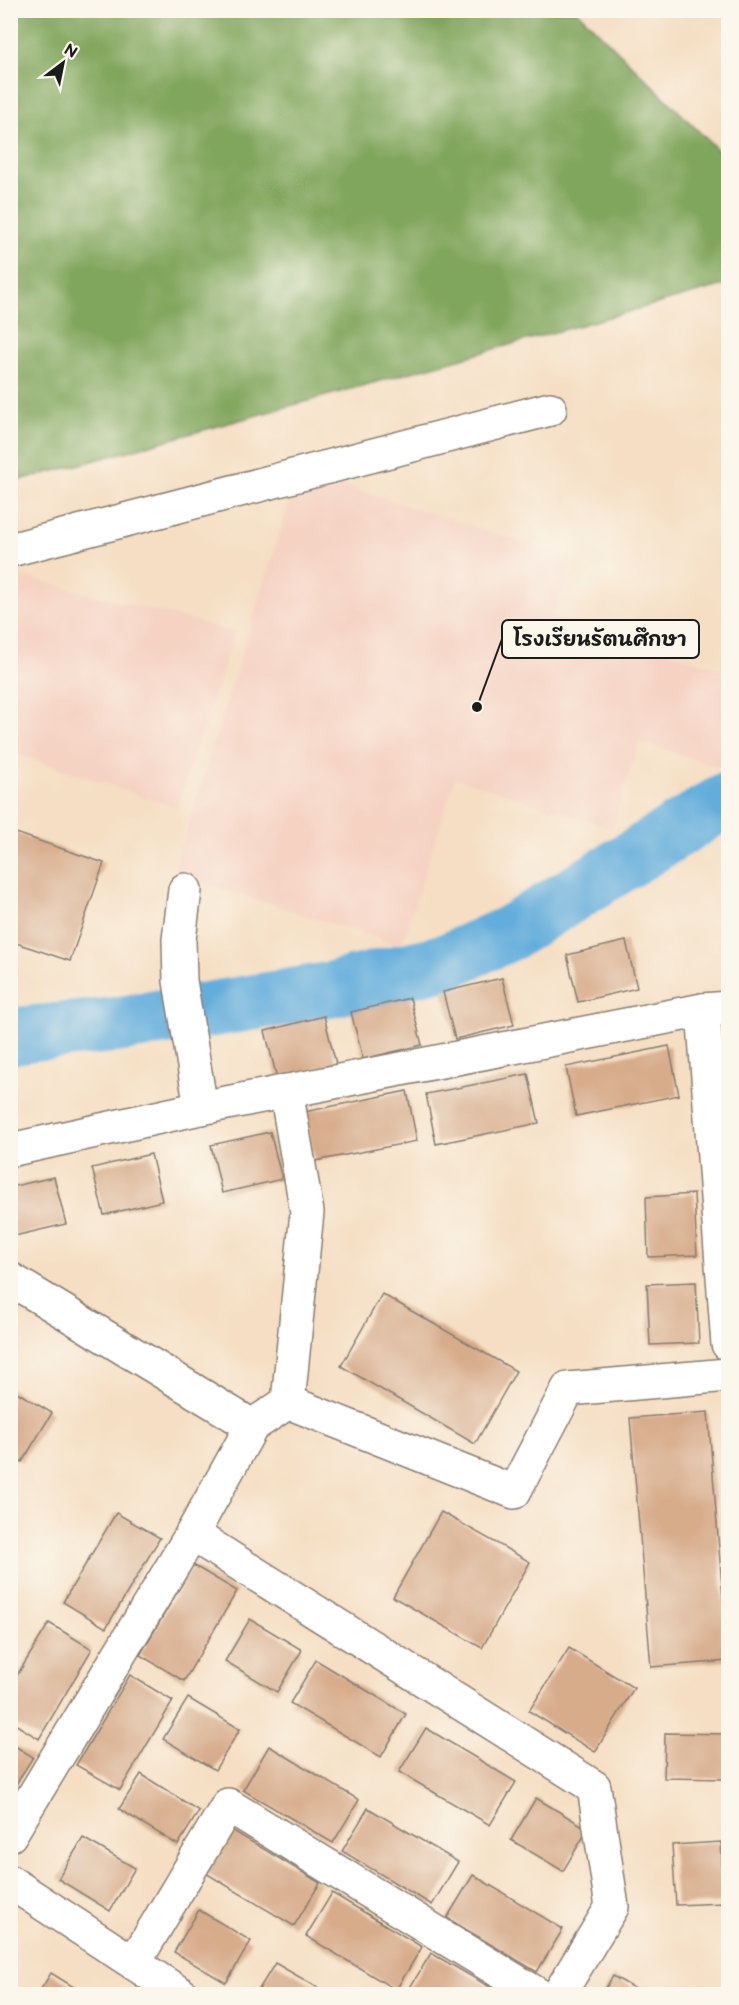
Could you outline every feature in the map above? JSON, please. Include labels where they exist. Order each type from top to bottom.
[{"type":"street","points":[[10,550],[550,409]]},
{"type":"street","points":[[185,890],[179,940],[180,981],[198,1095]]},
{"type":"street","points":[[10,1150],[198,1095],[286,1092],[716,1009],[729,1344]]},
{"type":"street","points":[[286,1092],[308,1212],[288,1402]]},
{"type":"street","points":[[10,1278],[252,1426]]},
{"type":"street","points":[[288,1402],[514,1492],[568,1389],[729,1375]]},
{"type":"street","points":[[10,1835],[192,1534],[252,1426],[288,1402]]},
{"type":"street","points":[[192,1534],[594,1787],[612,1907],[559,1995]]},
{"type":"street","points":[[134,1963],[228,1805],[537,1995]]},
{"type":"street","points":[[10,1882],[181,1995]]},
{"type":"shaded area","points":[[299,471],[572,558],[554,616],[728,671],[728,770],[639,742],[612,828],[455,778],[401,946],[173,873]]},
{"type":"shaded area","points":[[10,573],[235,632],[177,808],[11,752]]},
{"type":"green space","points":[[11,10],[577,11],[728,160],[728,284],[11,482]]},
{"type":"building","points":[[10,831],[104,863],[70,961],[10,941]]},
{"type":"building","points":[[626,941],[637,988],[578,1002],[567,955]]},
{"type":"building","points":[[502,978],[514,1025],[455,1039],[443,992]]},
{"type":"building","points":[[410,998],[422,1045],[363,1059],[351,1012]]},
{"type":"building","points":[[324,1016],[336,1064],[277,1078],[265,1031]]},
{"type":"building","points":[[669,1046],[679,1095],[576,1116],[566,1067]]},
{"type":"building","points":[[528,1074],[539,1123],[436,1144],[426,1094]]},
{"type":"building","points":[[407,1091],[417,1141],[315,1161],[304,1112]]},
{"type":"building","points":[[270,1132],[282,1179],[222,1193],[211,1145]]},
{"type":"building","points":[[151,1154],[162,1201],[104,1215],[92,1168]]},
{"type":"building","points":[[54,1177],[66,1224],[10,1237],[10,1187]]},
{"type":"building","points":[[694,1194],[697,1255],[648,1257],[646,1197]]},
{"type":"building","points":[[696,1282],[699,1343],[650,1345],[647,1284]]},
{"type":"building","points":[[382,1294],[516,1371],[475,1444],[341,1366]]},
{"type":"building","points":[[10,1388],[52,1413],[22,1462],[10,1455]]},
{"type":"building","points":[[708,1412],[728,1661],[651,1667],[630,1418]]},
{"type":"building","points":[[441,1512],[530,1562],[482,1648],[393,1597]]},
{"type":"building","points":[[116,1513],[160,1538],[106,1628],[63,1602]]},
{"type":"building","points":[[193,1565],[237,1591],[184,1681],[140,1655]]},
{"type":"building","points":[[250,1619],[302,1650],[277,1692],[225,1661]]},
{"type":"building","points":[[49,1623],[92,1649],[39,1739],[10,1721],[10,1687]]},
{"type":"building","points":[[569,1648],[634,1688],[595,1752],[529,1711]]},
{"type":"building","points":[[316,1660],[406,1714],[381,1757],[290,1703]]},
{"type":"building","points":[[130,1675],[173,1701],[120,1790],[76,1765]]},
{"type":"building","points":[[188,1698],[240,1729],[215,1770],[163,1739]]},
{"type":"building","points":[[426,1728],[516,1782],[490,1825],[399,1772]]},
{"type":"building","points":[[665,1733],[728,1734],[728,1779],[664,1778]]},
{"type":"building","points":[[10,1743],[33,1757],[10,1794]]},
{"type":"building","points":[[269,1746],[359,1800],[333,1843],[243,1790]]},
{"type":"building","points":[[141,1774],[199,1811],[178,1845],[119,1809]]},
{"type":"building","points":[[536,1798],[588,1829],[563,1871],[511,1840]]},
{"type":"building","points":[[368,1808],[458,1862],[432,1905],[342,1851]]},
{"type":"building","points":[[230,1829],[320,1883],[294,1926],[204,1872]]},
{"type":"building","points":[[83,1838],[135,1868],[110,1911],[58,1879]]},
{"type":"building","points":[[721,1842],[724,1903],[676,1905],[672,1845]]},
{"type":"building","points":[[473,1875],[563,1929],[537,1972],[447,1918]]},
{"type":"building","points":[[332,1893],[422,1947],[396,1990],[306,1936]]},
{"type":"building","points":[[199,1910],[251,1941],[226,1983],[174,1952]]},
{"type":"building","points":[[431,1953],[502,1994],[406,1994]]},
{"type":"building","points":[[275,1963],[329,1994],[256,1994]]},
{"type":"building","points":[[51,1973],[85,1994],[38,1994]]},
{"type":"building","points":[[613,1976],[644,1994],[602,1994]]},
{"type":"waterway","points":[[10,1037],[115,1025],[329,990],[447,961],[510,933],[728,799]]},
{"type":"place","name":"โรงเรียนรัตนศึกษา","points":[[477,707]]}]
